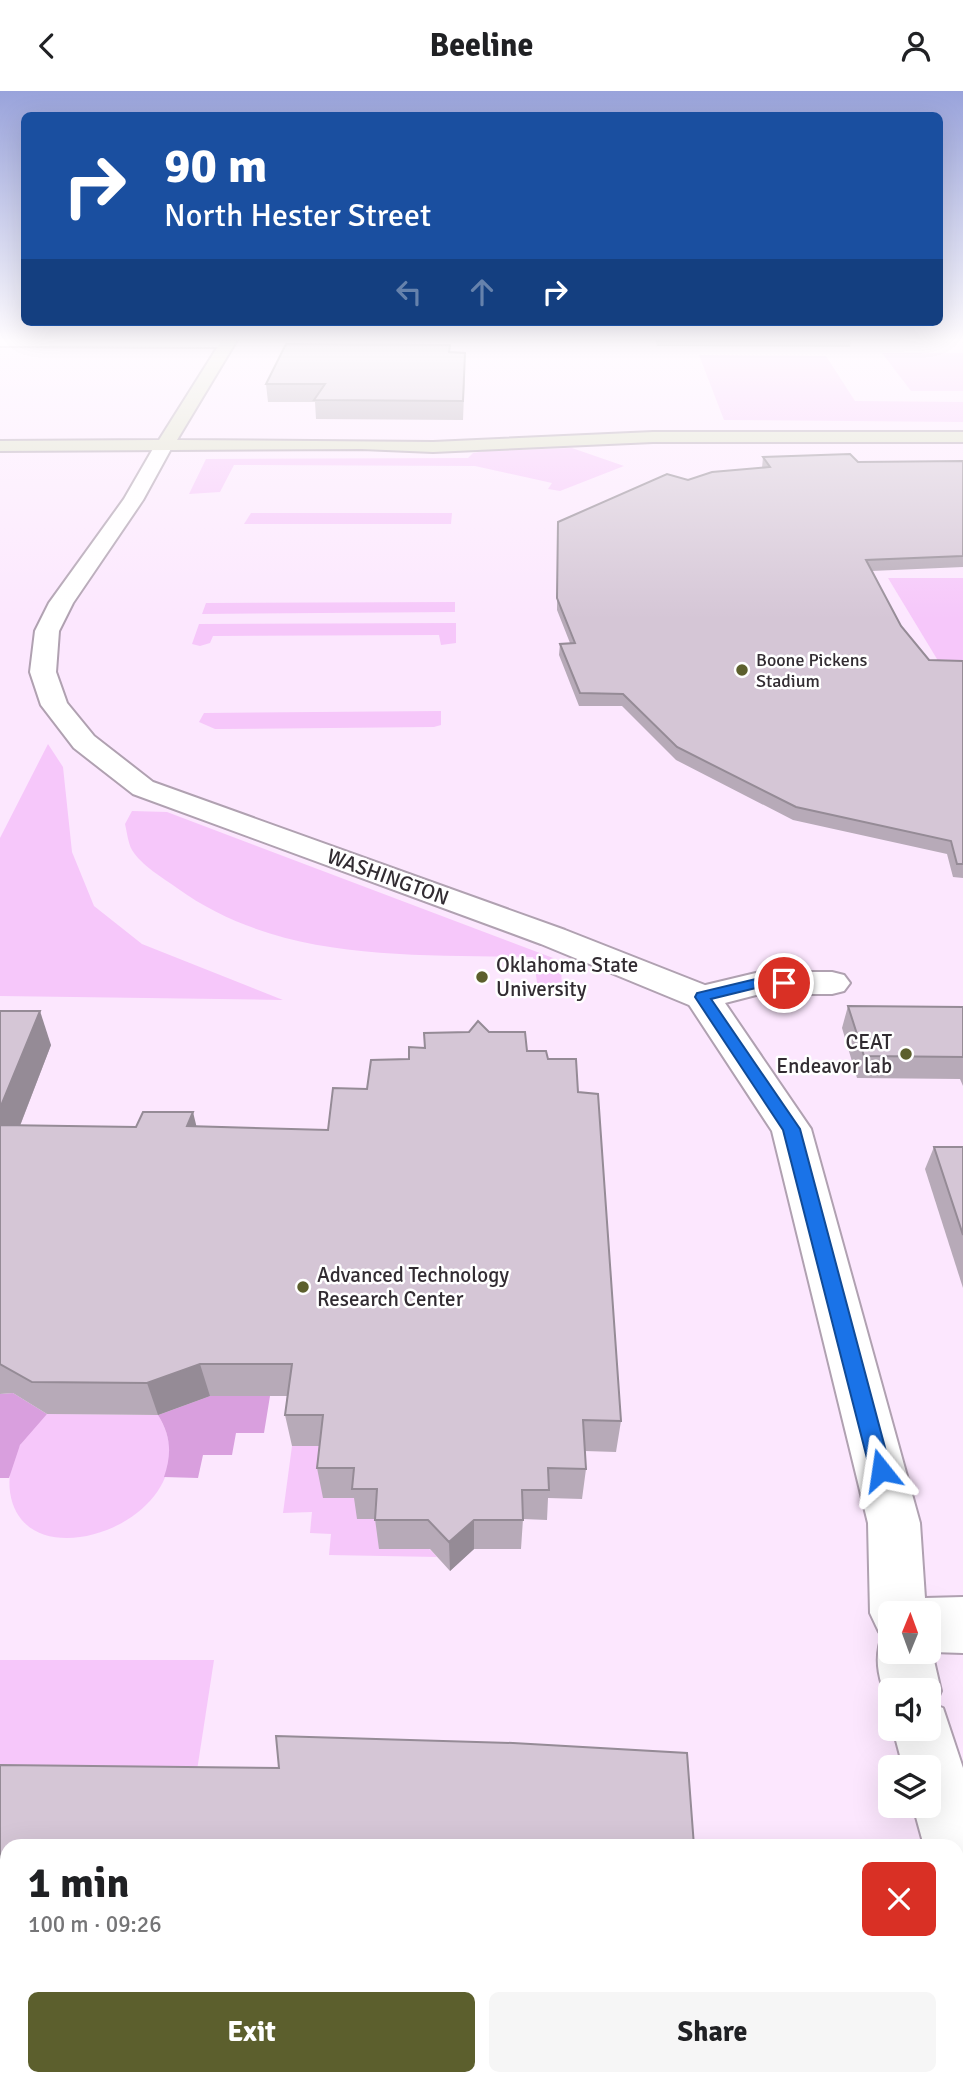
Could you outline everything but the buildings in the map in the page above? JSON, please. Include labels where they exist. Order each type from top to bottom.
[{"type":"main road","points":[[163,447],[172,433]]},
{"type":"main road","points":[[362,444],[429,437],[516,433]]},
{"type":"main road","points":[[0,446],[362,444],[433,447],[653,437],[963,437]]},
{"type":"street","name":"WASHINGTON","points":[[163,447],[133,500],[65,597],[47,631],[43,673],[54,705],[84,742],[143,788],[553,937],[702,997]]},
{"type":"street","points":[[832,983],[760,983],[702,997],[791,1129],[894,1523],[897,1601]]},
{"type":"street","points":[[942,1624],[963,1625]]},
{"type":"street","points":[[925,1741],[953,1839]]},
{"type":"shaded area","name":"Oklahoma State University","points":[[0,433],[963,433],[963,1839],[0,1839]]},
{"type":"shaded area","points":[[572,448],[624,466],[560,491],[548,489],[552,483],[475,466],[234,465],[220,492],[189,494],[206,459],[468,458],[473,453],[485,451]]},
{"type":"shaded area","points":[[251,513],[452,513],[451,524],[244,524]]},
{"type":"shaded area","points":[[888,578],[963,578],[963,664],[940,664]]},
{"type":"shaded area","points":[[455,602],[455,612],[202,614],[206,603]]},
{"type":"shaded area","points":[[456,623],[456,643],[441,645],[439,635],[213,636],[210,643],[200,646],[192,644],[199,624]]},
{"type":"shaded area","points":[[441,711],[441,725],[434,727],[215,729],[199,722],[204,713]]},
{"type":"shaded area","points":[[48,744],[63,767],[72,852],[94,906],[142,944],[283,1000],[0,996],[0,838]]},
{"type":"shaded area","points":[[132,811],[167,812],[561,961],[562,995],[539,995],[533,957],[394,954],[348,950],[259,930],[217,912],[177,888],[136,856],[125,824]]},
{"type":"shaded area","points":[[13,1393],[47,1414],[20,1445],[9,1478],[0,1478],[0,1394]]},
{"type":"shaded area","points":[[210,1396],[270,1396],[264,1433],[236,1433],[232,1455],[203,1455],[198,1478],[164,1477],[169,1445],[166,1430],[158,1415]]},
{"type":"shaded area","points":[[47,1414],[158,1415],[170,1451],[163,1483],[142,1509],[112,1528],[79,1537],[48,1536],[23,1521],[10,1492],[9,1480],[18,1448]]},
{"type":"shaded area","points":[[329,1445],[352,1486],[374,1513],[426,1546],[437,1557],[329,1555],[331,1534],[310,1533],[312,1512],[283,1513],[292,1446]]},
{"type":"shaded area","points":[[0,1660],[214,1660],[194,1790],[0,1790]]},
{"type":"place","name":"Boone Pickens Stadium","points":[[742,670]]},
{"type":"place","name":"Oklahoma State University","points":[[482,977]]},
{"type":"place","name":"CEAT Endeavor lab","points":[[906,1054]]},
{"type":"place","name":"Advanced Technology Research Center","points":[[303,1287]]},
{"type":"route","points":[[784,983],[760,983],[702,997],[791,1129],[881,1470]]}]
